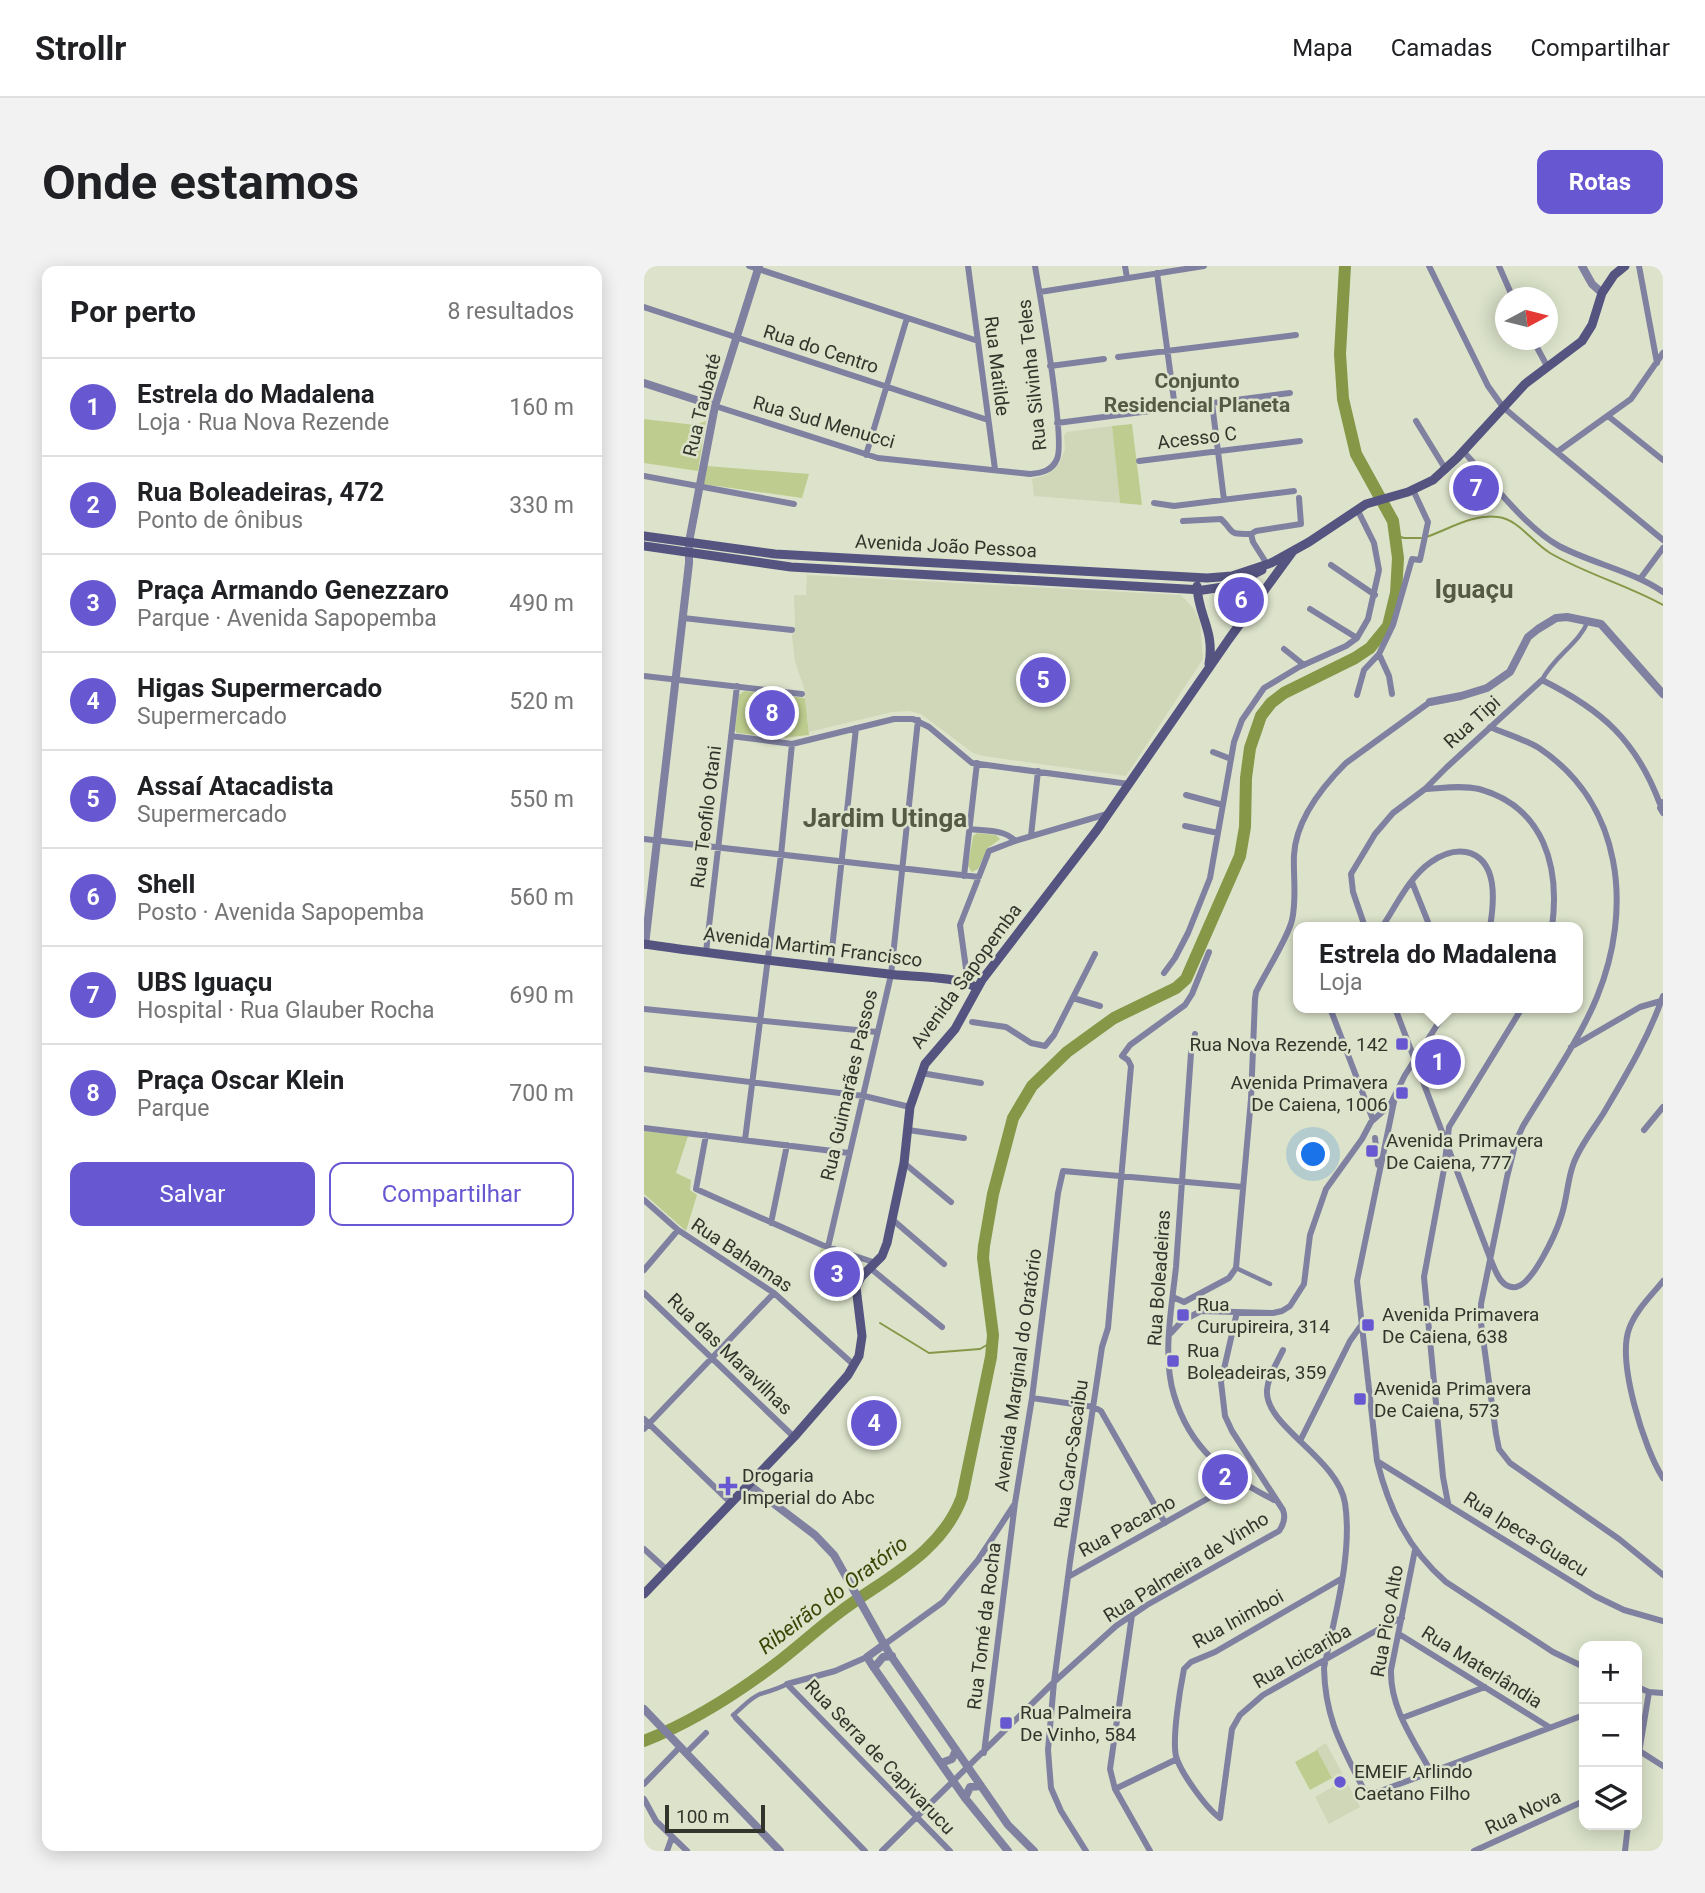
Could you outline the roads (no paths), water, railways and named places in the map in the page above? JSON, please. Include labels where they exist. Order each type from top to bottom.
[{"type":"main road","points":[[1602,293],[1614,275],[1625,266]]},
{"type":"main road","name":"Avenida João Pessoa","points":[[644,546],[791,568],[1183,589],[1224,588],[1293,551],[1362,506],[1411,491],[1446,470],[1503,407],[1547,366],[1588,335],[1602,293]]},
{"type":"main road","name":"Avenida João Pessoa","points":[[644,536],[775,555],[1207,578],[1250,574]]},
{"type":"main road","name":"Avenida Sapopemba","points":[[644,1593],[794,1437],[838,1389],[854,1365],[861,1349],[862,1336],[856,1287],[861,1277],[884,1252],[904,1163],[910,1107],[929,1057],[954,1029],[973,986],[1109,813],[1293,551]]},
{"type":"main road","points":[[1250,574],[1261,583],[1262,593]]},
{"type":"main road","points":[[1199,605],[1198,581],[1207,578]]},
{"type":"main road","points":[[1183,589],[1192,595],[1209,628],[1217,637],[1229,639]]},
{"type":"main road","points":[[1208,669],[1209,628]]},
{"type":"main road","name":"Avenida Martim Francisco","points":[[644,945],[973,986]]},
{"type":"street","name":"Rua Matilde","points":[[968,266],[995,469]]},
{"type":"street","name":"Rua Silvinha Teles","points":[[1035,266],[1057,423],[1058,455],[1051,468],[1041,473]]},
{"type":"street","points":[[1125,266],[1127,278]]},
{"type":"street","points":[[1040,292],[1204,266]]},
{"type":"street","points":[[1429,266],[1488,386],[1503,407],[1663,540]]},
{"type":"street","points":[[1499,266],[1508,287]]},
{"type":"street","points":[[1582,266],[1592,284],[1602,293]]},
{"type":"street","points":[[1639,266],[1657,363]]},
{"type":"street","points":[[755,267],[978,341]]},
{"type":"street","name":"Rua Taubaté","points":[[644,945],[683,618],[689,542],[715,406],[755,267]]},
{"type":"street","points":[[1157,274],[1175,408]]},
{"type":"street","name":"Rua do Centro","points":[[644,307],[988,420]]},
{"type":"street","points":[[866,455],[907,318]]},
{"type":"street","points":[[1118,357],[1296,335]]},
{"type":"street","points":[[1538,350],[1547,366]]},
{"type":"street","points":[[1557,452],[1637,393],[1663,353]]},
{"type":"street","points":[[1050,366],[1104,359]]},
{"type":"street","name":"Rua Sud Menucci","points":[[644,383],[866,455],[884,459],[1041,473]]},
{"type":"street","points":[[1057,423],[1290,393]]},
{"type":"street","points":[[1212,403],[1224,499]]},
{"type":"street","points":[[1608,416],[1663,460]]},
{"type":"street","points":[[1416,421],[1446,470]]},
{"type":"street","name":"Acesso C","points":[[1139,461],[1300,441]]},
{"type":"street","points":[[1463,451],[1521,514],[1550,540],[1602,566],[1640,579],[1663,592]]},
{"type":"street","points":[[644,476],[794,503]]},
{"type":"street","points":[[1154,503],[1171,506],[1294,491]]},
{"type":"street","points":[[1357,695],[1364,670],[1379,654],[1393,625],[1412,559],[1420,560],[1428,522],[1411,491]]},
{"type":"street","points":[[1183,521],[1221,519],[1227,530],[1234,534],[1251,534],[1301,524],[1299,498]]},
{"type":"street","points":[[1164,973],[1178,953],[1199,911],[1213,866],[1237,729],[1258,695],[1272,682],[1346,646],[1357,638],[1368,619],[1378,579],[1378,562],[1362,506]]},
{"type":"street","points":[[1251,534],[1253,542],[1269,563]]},
{"type":"street","points":[[1640,579],[1663,548]]},
{"type":"street","points":[[1331,565],[1375,595]]},
{"type":"street","points":[[1310,609],[1357,638]]},
{"type":"street","points":[[1184,1302],[1229,1278],[1236,1268],[1256,992],[1291,924],[1296,842],[1304,820],[1335,774],[1346,763],[1430,702],[1468,694],[1487,688],[1500,680],[1510,672],[1528,637],[1546,622],[1567,617],[1601,624],[1663,694]]},
{"type":"street","points":[[683,618],[792,630]]},
{"type":"street","points":[[1588,620],[1582,634],[1556,657],[1542,680],[1604,718],[1630,747],[1656,789],[1662,802],[1663,814]]},
{"type":"street","points":[[1284,649],[1304,665]]},
{"type":"street","points":[[1379,654],[1389,676],[1392,694]]},
{"type":"street","points":[[644,676],[802,694]]},
{"type":"street","name":"Rua Tipi","points":[[1363,922],[1351,881],[1354,866],[1383,824],[1425,789],[1542,680]]},
{"type":"street","name":"Rua Teofilo Otani","points":[[706,952],[737,686]]},
{"type":"street","points":[[731,736],[792,744],[901,718],[918,720],[968,761],[1129,784]]},
{"type":"street","name":"Rua Guimarães Passos","points":[[828,1247],[891,975],[918,720]]},
{"type":"street","points":[[1490,727],[1538,748],[1573,776],[1596,810],[1611,850],[1616,885],[1614,933],[1597,998],[1516,1141],[1484,1283],[1480,1323],[1496,1434],[1504,1457],[1525,1475],[1629,1545],[1663,1575]]},
{"type":"street","points":[[830,968],[856,728]]},
{"type":"street","points":[[745,1140],[781,855],[792,744]]},
{"type":"street","points":[[1213,752],[1231,759]]},
{"type":"street","points":[[964,876],[977,763]]},
{"type":"street","points":[[1031,836],[1038,771]]},
{"type":"street","points":[[1425,789],[1478,789],[1509,803],[1532,824],[1549,852],[1552,863],[1555,894],[1552,922]]},
{"type":"street","points":[[1656,789],[1663,794]]},
{"type":"street","points":[[1186,795],[1223,802]]},
{"type":"street","points":[[973,986],[960,929],[989,851],[1109,813]]},
{"type":"street","points":[[1185,825],[1218,833]]},
{"type":"street","points":[[970,829],[1004,833],[1014,841]]},
{"type":"street","points":[[644,839],[979,877]]},
{"type":"street","points":[[1385,922],[1429,863],[1448,853],[1464,852],[1478,857],[1487,868],[1492,884],[1490,922]]},
{"type":"street","points":[[1412,883],[1428,922]]},
{"type":"street","name":"Rua Caro-Sacaibu","points":[[1086,1851],[1061,1811],[1051,1788],[1047,1760],[1068,1577],[1109,1318],[1131,1066],[1128,1059],[1122,1056],[1130,1045],[1189,1001],[1209,951]]},
{"type":"street","points":[[972,1022],[1006,1027],[1031,1043],[1047,1045],[1095,954]]},
{"type":"street","points":[[1073,998],[1100,1006]]},
{"type":"street","points":[[1569,1048],[1640,1007],[1662,999]]},
{"type":"street","points":[[1397,1013],[1490,1258],[1503,1283],[1508,1287],[1517,1287],[1528,1281],[1546,1251],[1561,1217],[1573,1165],[1636,1061],[1662,999]]},
{"type":"street","points":[[644,1009],[877,1031]]},
{"type":"street","points":[[1332,1013],[1375,1119]]},
{"type":"street","points":[[1173,1297],[1200,1311],[1282,1311],[1294,1302],[1304,1284],[1307,1248],[1326,1189],[1375,1119],[1395,1097],[1415,1059],[1445,1013]]},
{"type":"street","points":[[1448,1503],[1423,1283],[1452,1120],[1519,1013]]},
{"type":"street","name":"Rua Boleadeiras","points":[[1195,1034],[1191,1053],[1170,1335],[1170,1376],[1177,1405],[1195,1440],[1206,1454],[1239,1481],[1275,1500]]},
{"type":"street","points":[[644,1069],[864,1096],[910,1107]]},
{"type":"street","points":[[921,1073],[981,1083]]},
{"type":"street","points":[[1395,1097],[1357,1281],[1377,1461],[1390,1506],[1415,1550],[1430,1569],[1553,1652],[1579,1665]]},
{"type":"street","points":[[1644,1130],[1663,1107]]},
{"type":"street","points":[[1375,1119],[1384,1119],[1389,1130]]},
{"type":"street","points":[[1369,1127],[1374,1138],[1378,1170]]},
{"type":"street","points":[[644,1128],[849,1153]]},
{"type":"street","points":[[908,1130],[964,1138]]},
{"type":"street","points":[[1354,1150],[1374,1138],[1383,1138],[1389,1130]]},
{"type":"street","points":[[706,1135],[696,1189],[873,1265],[942,1327]]},
{"type":"street","points":[[771,1223],[787,1145]]},
{"type":"street","points":[[904,1163],[951,1202]]},
{"type":"street","name":"Avenida Marginal do Oratório","points":[[734,1716],[758,1695],[835,1671],[867,1657],[943,1602],[978,1560],[1015,1503],[1063,1171],[1121,1177]]},
{"type":"street","points":[[1121,1177],[1243,1186]]},
{"type":"street","name":"Rua Bahamas","points":[[644,1200],[678,1230],[774,1293],[854,1365]]},
{"type":"street","points":[[893,1220],[944,1264]]},
{"type":"street","points":[[644,1270],[678,1230]]},
{"type":"street","points":[[1236,1268],[1270,1284]]},
{"type":"street","points":[[1663,1281],[1637,1314],[1626,1338],[1627,1360],[1639,1424],[1644,1441],[1663,1478]]},
{"type":"street","name":"Rua das Maravilhas","points":[[644,1293],[794,1437]]},
{"type":"street","points":[[730,1502],[645,1424],[774,1293]]},
{"type":"street","points":[[1170,1335],[1182,1321],[1200,1311]]},
{"type":"street","name":"Rua Palmeira de Vinho","points":[[882,1851],[1102,1637],[1132,1615],[1279,1531],[1285,1515],[1232,1431],[1223,1406],[1222,1372],[1237,1312]]},
{"type":"street","points":[[1300,1441],[1350,1341],[1360,1327]]},
{"type":"street","points":[[1283,1350],[1271,1376],[1267,1395],[1278,1417],[1331,1472],[1345,1501],[1346,1539],[1326,1659],[1325,1686],[1332,1726],[1366,1792],[1378,1791],[1579,1717]]},
{"type":"street","points":[[1032,1398],[1094,1407],[1101,1411],[1165,1523]]},
{"type":"street","name":"Rua Ipeca-Guacu","points":[[1377,1461],[1595,1596],[1624,1610],[1663,1621]]},
{"type":"street","name":"Rua Pacamo","points":[[1068,1577],[1239,1481]]},
{"type":"street","points":[[748,1484],[827,1546],[891,1656],[1008,1825],[1034,1851]]},
{"type":"street","name":"Rua Tomé da Rocha","points":[[984,1753],[1015,1503]]},
{"type":"street","points":[[644,1549],[667,1570]]},
{"type":"street","name":"Rua Pico Alto","points":[[1415,1550],[1391,1681],[1392,1693],[1402,1718],[1431,1772]]},
{"type":"street","name":"Rua Inimboi","points":[[1177,1759],[1176,1735],[1186,1666],[1341,1579]]},
{"type":"street","points":[[1132,1615],[1110,1762],[1110,1778],[1150,1851]]},
{"type":"street","name":"Rua Icicariba","points":[[1177,1759],[1204,1803],[1220,1818],[1232,1729],[1240,1715],[1263,1695],[1402,1618]]},
{"type":"street","name":"Rua Materlândia","points":[[1399,1634],[1549,1727]]},
{"type":"street","points":[[874,1668],[883,1657],[891,1656]]},
{"type":"street","points":[[867,1657],[965,1798],[1008,1851]]},
{"type":"street","name":"Rua Serra de Capivarucu","points":[[787,1684],[950,1851]]},
{"type":"street","points":[[1402,1718],[1485,1687]]},
{"type":"street","points":[[1642,1691],[1663,1693]]},
{"type":"street","points":[[644,1710],[780,1851]]},
{"type":"street","points":[[734,1716],[864,1851]]},
{"type":"street","points":[[644,1784],[706,1734]]},
{"type":"street","points":[[941,1763],[952,1759],[956,1750]]},
{"type":"street","points":[[1642,1753],[1663,1766]]},
{"type":"street","points":[[1115,1789],[1177,1759]]},
{"type":"street","points":[[965,1798],[970,1787],[981,1786]]},
{"type":"street","points":[[644,1799],[656,1821],[687,1851]]},
{"type":"street","name":"Rua Nova","points":[[1474,1851],[1579,1803]]},
{"type":"street","points":[[1625,1851],[1627,1830]]},
{"type":"street","points":[[667,1851],[672,1837]]},
{"type":"waterway","name":"Ribeirão do Oratório","points":[[644,1741],[694,1717],[758,1677],[840,1612],[910,1563],[926,1549],[953,1517],[962,1497],[991,1357],[993,1335],[983,1258],[984,1246],[993,1194],[1013,1118],[1032,1086],[1067,1052],[1114,1018],[1176,988],[1186,979],[1240,856],[1245,827],[1250,748],[1261,716],[1271,703],[1284,693],[1370,648],[1388,626],[1396,593],[1398,558],[1393,521],[1356,454],[1343,399],[1340,354],[1345,266]]},
{"type":"waterway","points":[[1426,537],[1479,518],[1505,519],[1550,553],[1663,605]]},
{"type":"waterway","points":[[1394,535],[1421,538]]},
{"type":"waterway","points":[[880,1323],[929,1353],[980,1349],[992,1342]]},
{"type":"place","name":"UBS Iguaçu","points":[[1476,488]]},
{"type":"place","name":"Shell","points":[[1241,600]]},
{"type":"place","name":"Assaí Atacadista","points":[[1043,680]]},
{"type":"place","name":"Praça Oscar Klein","points":[[772,713]]},
{"type":"place","name":"Rua Nova Rezende, 142","points":[[1402,1044]]},
{"type":"place","name":"Estrela do Madalena","points":[[1438,1062]]},
{"type":"place","name":"Avenida Primavera De Caiena, 1006","points":[[1402,1093]]},
{"type":"place","name":"Avenida Primavera De Caiena, 777","points":[[1372,1151]]},
{"type":"place","name":"Praça Armando Genezzaro","points":[[837,1274]]},
{"type":"place","name":"Rua Curupireira, 314","points":[[1183,1315]]},
{"type":"place","name":"Avenida Primavera De Caiena, 638","points":[[1368,1325]]},
{"type":"place","name":"Rua Boleadeiras, 359","points":[[1173,1361]]},
{"type":"place","name":"Avenida Primavera De Caiena, 573","points":[[1360,1399]]},
{"type":"place","name":"Higas Supermercado","points":[[874,1423]]},
{"type":"place","name":"Rua Boleadeiras, 472","points":[[1225,1477]]},
{"type":"place","name":"Drogaria Imperial do Abc","points":[[728,1486]]},
{"type":"place","name":"Rua Palmeira De Vinho, 584","points":[[1006,1723]]},
{"type":"place","name":"EMEIF Arlindo Caetano Filho","points":[[1340,1782]]},
{"type":"district","name":"Conjunto Residencial Planeta","points":[[1197,393]]},
{"type":"district","name":"Iguaçu","points":[[1474,589]]},
{"type":"district","name":"Jardim Utinga","points":[[885,818]]}]
